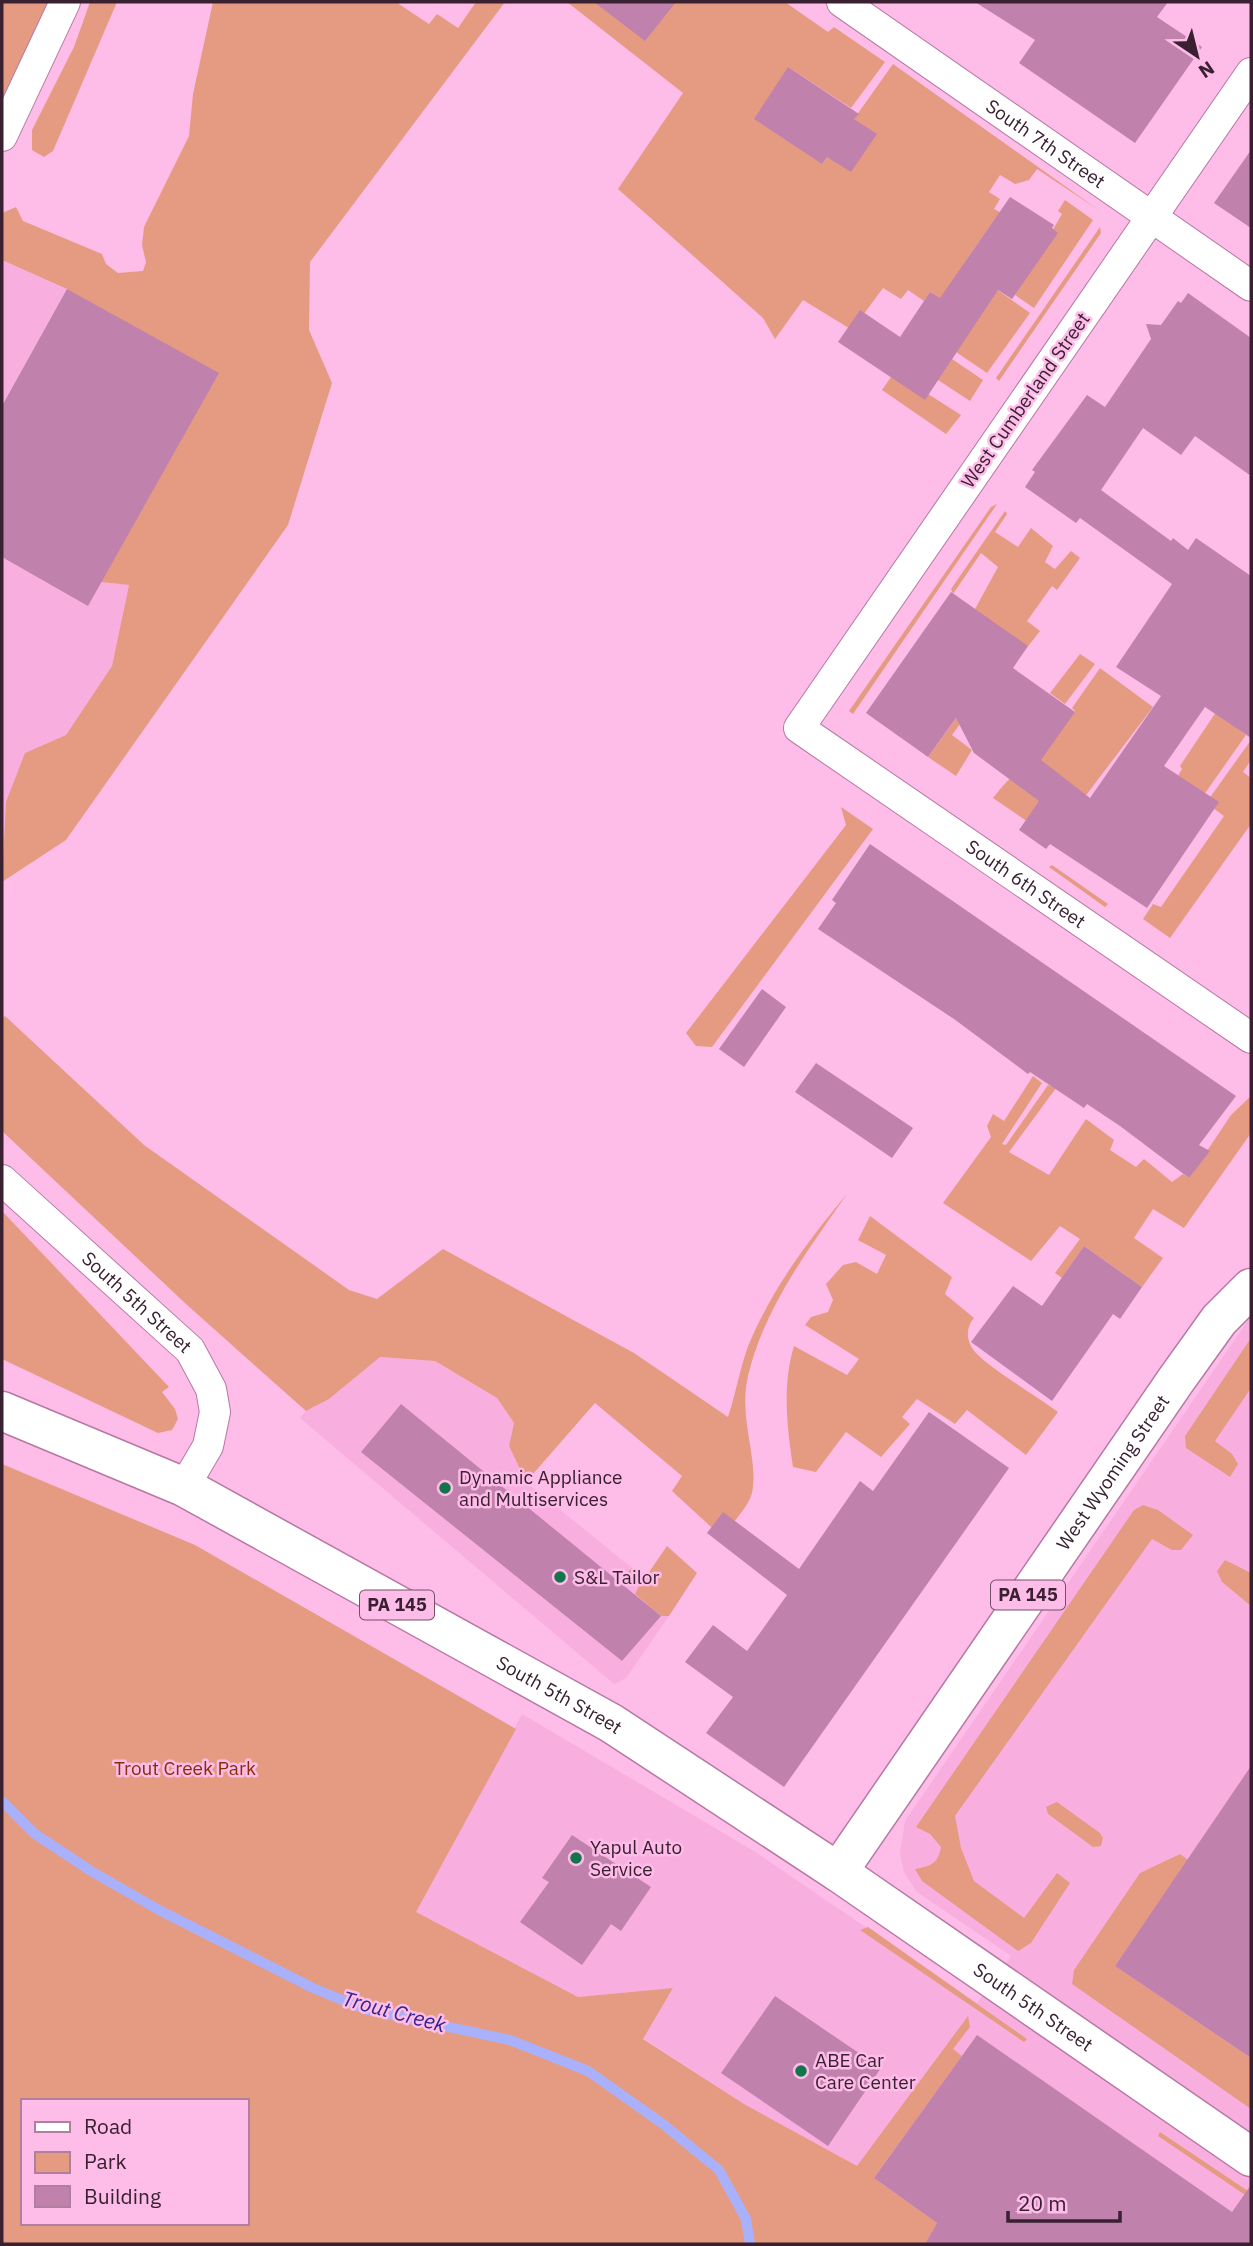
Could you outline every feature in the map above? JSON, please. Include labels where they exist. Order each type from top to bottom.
[{"type":"main road","name":"West Wyoming Street","points":[[838,1872],[1183,1370],[1219,1320],[1251,1288]]},
{"type":"main road","name":"PA 145","points":[[2,1411],[184,1487]]},
{"type":"main road","name":"South 5th Street","points":[[184,1487],[611,1723],[838,1872],[1251,2157]]},
{"type":"street","points":[[2,136],[65,2]]},
{"type":"street","name":"South 7th Street","points":[[842,2],[1251,286]]},
{"type":"street","name":"West Cumberland Street","points":[[799,728],[1251,73]]},
{"type":"street","name":"South 6th Street","points":[[799,728],[1251,1038]]},
{"type":"street","name":"South 5th Street","points":[[2,1180],[190,1350],[211,1389],[215,1412],[208,1447],[184,1487]]},
{"type":"shaded area","points":[[2,260],[67,289],[102,582],[129,585],[112,666],[66,735],[25,753],[2,861]]},
{"type":"shaded area","points":[[1251,1316],[1251,2244],[900,2244],[744,2104],[643,2038],[673,1988],[578,1997],[415,1912],[522,1714],[754,1851],[977,2003],[1011,1956],[917,1892],[904,1872],[900,1854],[905,1821]]},
{"type":"shaded area","points":[[380,1357],[435,1361],[497,1398],[514,1423],[509,1446],[526,1482],[632,1568],[625,1574],[640,1586],[661,1616],[669,1616],[626,1678],[614,1684],[300,1418],[306,1411],[329,1399]]},
{"type":"green space","points":[[2,2],[51,2],[2,106]]},
{"type":"green space","points":[[90,2],[117,2],[53,151],[44,157],[32,150],[32,130],[74,47]]},
{"type":"green space","points":[[213,2],[396,2],[429,24],[437,14],[458,28],[476,2],[505,2],[310,262],[309,330],[332,383],[288,525],[66,840],[2,882],[6,802],[25,753],[66,735],[112,666],[129,585],[101,582],[67,289],[2,260],[2,213],[16,207],[23,221],[102,254],[106,264],[118,273],[143,271],[146,262],[142,245],[144,227],[189,136],[193,94]]},
{"type":"green space","points":[[567,2],[785,2],[828,32],[834,27],[885,62],[851,108],[788,67],[822,164],[893,64],[1100,211],[1037,169],[1029,180],[1015,184],[1000,175],[989,192],[1000,199],[994,209],[1000,212],[967,259],[990,274],[985,281],[1030,313],[987,373],[956,352],[976,322],[930,292],[924,301],[908,290],[901,299],[883,288],[852,330],[803,300],[775,339],[763,318],[618,189],[683,93]]},
{"type":"green space","points":[[1065,200],[1093,220],[1034,308],[1015,295],[1062,214],[1058,211]]},
{"type":"green space","points":[[1100,227],[1101,233],[999,381],[996,378]]},
{"type":"green space","points":[[952,359],[983,380],[970,401],[938,380]]},
{"type":"green space","points":[[891,377],[928,394],[961,415],[946,434],[882,390]]},
{"type":"green space","points":[[997,504],[853,714],[849,711],[991,507]]},
{"type":"green space","points":[[1005,511],[1007,514],[995,532],[1018,547],[1031,528],[1053,546],[1045,562],[1055,569],[1071,551],[1080,558],[1057,590],[1052,586],[1027,621],[1040,631],[1012,667],[1005,662],[952,735],[972,750],[956,776],[928,757],[1012,641],[975,609],[998,567],[981,553],[953,594],[951,589]]},
{"type":"green space","points":[[1080,654],[1095,664],[1065,704],[1050,693]]},
{"type":"green space","points":[[1100,668],[1153,707],[1068,819],[1031,824],[993,798],[1066,723],[1075,711],[1072,708]]},
{"type":"green space","points":[[1238,679],[1251,689],[1251,702],[1234,726],[1246,735],[1201,799],[1178,776],[1182,769],[1180,766]]},
{"type":"green space","points":[[1251,740],[1251,760],[1243,772],[1251,778],[1251,824],[1170,938],[1143,919],[1153,904],[1161,907],[1224,816],[1206,803]]},
{"type":"green space","points":[[841,807],[873,829],[712,1047],[696,1046],[686,1033],[846,825]]},
{"type":"green space","points":[[1052,865],[1108,904],[1105,907],[1049,867]]},
{"type":"green space","points":[[5,1016],[144,1145],[349,1290],[377,1299],[443,1249],[634,1353],[728,1417],[749,1344],[769,1303],[805,1247],[847,1194],[789,1280],[755,1351],[748,1376],[745,1408],[753,1480],[750,1499],[743,1510],[722,1537],[672,1491],[682,1476],[595,1403],[526,1482],[509,1446],[514,1423],[497,1398],[435,1361],[380,1357],[329,1399],[306,1411],[186,1304],[2,1131],[2,1019]]},
{"type":"green space","points":[[1033,1076],[1042,1083],[1002,1144],[1006,1145],[1048,1085],[1056,1088],[1009,1152],[1049,1175],[1086,1119],[1114,1140],[1110,1150],[1136,1167],[1144,1159],[1172,1182],[1183,1174],[1189,1178],[1231,1115],[1251,1096],[1251,1133],[1184,1228],[1153,1209],[1134,1238],[1163,1258],[1142,1287],[1084,1246],[1062,1278],[1055,1273],[1080,1239],[1060,1226],[1031,1261],[943,1203],[991,1137],[987,1126],[993,1114],[1004,1121]]},
{"type":"green space","points":[[2,1211],[169,1387],[162,1392],[175,1409],[178,1419],[172,1430],[158,1433],[2,1359]]},
{"type":"green space","points":[[870,1216],[952,1277],[945,1294],[974,1318],[968,1335],[976,1353],[1058,1412],[1026,1455],[967,1410],[955,1424],[917,1399],[902,1417],[910,1424],[881,1457],[846,1432],[816,1472],[793,1467],[787,1391],[794,1346],[847,1375],[859,1359],[805,1325],[811,1317],[828,1312],[833,1300],[826,1284],[843,1265],[856,1262],[877,1274],[886,1255],[858,1240]]},
{"type":"green space","points":[[1251,1338],[1251,1388],[1215,1441],[1232,1454],[1238,1464],[1230,1477],[1186,1448],[1185,1436]]},
{"type":"green space","name":"Trout Creek Park","points":[[2,1464],[195,1545],[516,1729],[416,1912],[578,1997],[673,1988],[643,2039],[744,2104],[857,2166],[968,2016],[970,2027],[953,2049],[962,2056],[874,2178],[937,2223],[925,2244],[2,2244]]},
{"type":"green space","points":[[1143,1505],[1158,1510],[1193,1535],[1181,1550],[1172,1550],[1152,1539],[955,1816],[961,1848],[974,1881],[1024,1918],[1057,1873],[1070,1883],[1031,1943],[1018,1951],[922,1881],[915,1869],[933,1863],[941,1847],[930,1834],[916,1827],[1134,1510]]},
{"type":"green space","points":[[667,1546],[697,1573],[669,1616],[661,1616],[635,1594],[639,1586],[625,1574],[632,1568],[645,1578]]},
{"type":"green space","points":[[1225,1560],[1251,1573],[1251,1606],[1222,1582],[1217,1571]]},
{"type":"green space","points":[[1057,1802],[1100,1833],[1103,1838],[1101,1846],[1093,1847],[1048,1814],[1046,1807]]},
{"type":"green space","points":[[1180,1854],[1188,1860],[1115,1966],[1251,2058],[1251,2109],[1072,1984],[1074,1970],[1140,1873]]},
{"type":"green space","points":[[868,1927],[1027,2039],[1024,2042],[860,1930]]},
{"type":"green space","points":[[1160,2132],[1251,2193],[1251,2199],[1158,2136]]},
{"type":"building","points":[[594,2],[676,2],[645,41]]},
{"type":"building","points":[[975,2],[1168,2],[1157,17],[1202,47],[1135,143],[1019,63],[1035,40]]},
{"type":"building","points":[[788,67],[859,114],[854,119],[877,134],[851,172],[827,157],[822,164],[754,119]]},
{"type":"building","points":[[1251,150],[1251,228],[1214,203]]},
{"type":"building","points":[[1010,197],[1054,225],[1052,228],[1058,233],[1012,299],[998,290],[925,400],[838,342],[860,310],[900,337],[930,292],[940,298]]},
{"type":"building","points":[[67,289],[219,373],[88,606],[2,557],[2,406]]},
{"type":"building","points":[[1188,293],[1251,338],[1251,476],[1195,436],[1181,455],[1143,428],[1101,490],[1171,541],[1173,538],[1188,550],[1196,538],[1251,576],[1251,738],[1205,707],[1164,766],[1219,802],[1147,908],[1050,844],[1046,849],[1019,830],[1039,801],[974,753],[956,718],[928,757],[866,713],[951,592],[1028,646],[1013,668],[1075,712],[1041,760],[1090,798],[1161,696],[1116,667],[1172,584],[1080,518],[1076,523],[1025,487],[1035,472],[1032,470],[1087,395],[1105,407],[1151,339],[1146,324],[1161,325],[1178,301],[1181,303]]},
{"type":"building","points":[[870,844],[1236,1096],[1199,1145],[1210,1151],[1189,1178],[1120,1126],[1087,1104],[1084,1108],[1030,1072],[1028,1074],[954,1019],[818,929],[836,903],[832,900]]},
{"type":"building","points":[[762,989],[786,1007],[744,1067],[719,1049]]},
{"type":"building","points":[[816,1063],[913,1128],[892,1158],[795,1092]]},
{"type":"building","points":[[1084,1246],[1142,1287],[1120,1319],[1113,1314],[1052,1401],[971,1342],[1013,1286],[1042,1306]]},
{"type":"building","points":[[401,1404],[661,1616],[622,1661],[361,1452]]},
{"type":"building","points":[[929,1412],[1009,1468],[784,1787],[706,1733],[733,1697],[685,1662],[713,1625],[747,1651],[787,1595],[707,1533],[723,1512],[799,1569],[860,1481],[873,1491]]},
{"type":"building","points":[[1251,1766],[1251,2058],[1115,1966]]},
{"type":"building","points":[[572,1835],[651,1887],[621,1931],[611,1924],[582,1965],[520,1922],[549,1882],[542,1878]]},
{"type":"building","name":"ABE Car Care Center","points":[[775,1996],[881,2068],[828,2146],[721,2073]]},
{"type":"building","points":[[977,2035],[1232,2212],[1251,2185],[1251,2244],[925,2244],[937,2223],[874,2178]]},
{"type":"waterway","name":"Trout Creek","points":[[2,1801],[35,1834],[91,1871],[159,1910],[313,1988],[364,2009],[510,2040],[588,2071],[663,2124],[719,2170],[746,2219],[750,2244]]},
{"type":"place","name":"Dynamic Appliance and Multiservices","points":[[445,1488]]},
{"type":"place","name":"S&L Tailor","points":[[560,1577]]},
{"type":"place","name":"Yapul Auto Service","points":[[576,1858]]},
{"type":"place","name":"ABE Car Care Center","points":[[801,2071]]}]
